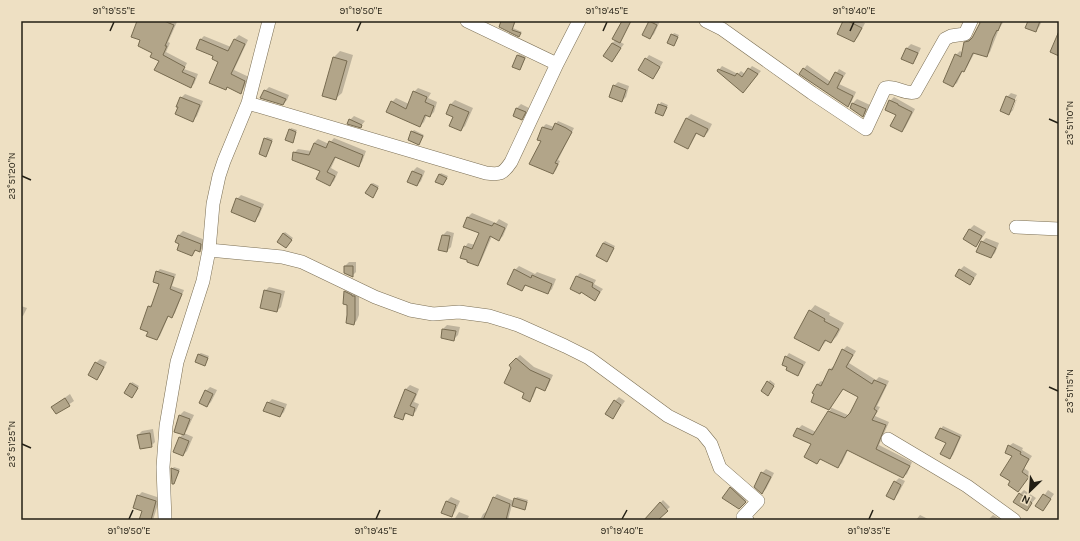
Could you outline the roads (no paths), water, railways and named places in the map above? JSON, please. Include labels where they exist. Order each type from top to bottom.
[{"type":"street","points":[[165,520],[163,467],[169,408],[177,362],[203,281],[209,250],[213,204],[219,176],[248,103],[269,21]]},
{"type":"street","points":[[467,21],[557,64]]},
{"type":"street","points":[[248,103],[486,173],[498,174],[506,170],[511,162],[579,21]]},
{"type":"street","points":[[706,21],[722,29],[812,93],[866,129],[886,88],[894,87],[911,93],[915,92],[945,39],[951,36],[965,34],[971,21]]},
{"type":"street","points":[[1016,227],[1059,229]]},
{"type":"street","points":[[209,250],[282,257],[302,262],[375,297],[410,310],[433,314],[459,312],[489,316],[518,326],[589,358],[668,416],[702,433],[711,444],[720,468],[758,501],[743,519]]},
{"type":"street","points":[[888,439],[967,486],[1014,520]]}]
